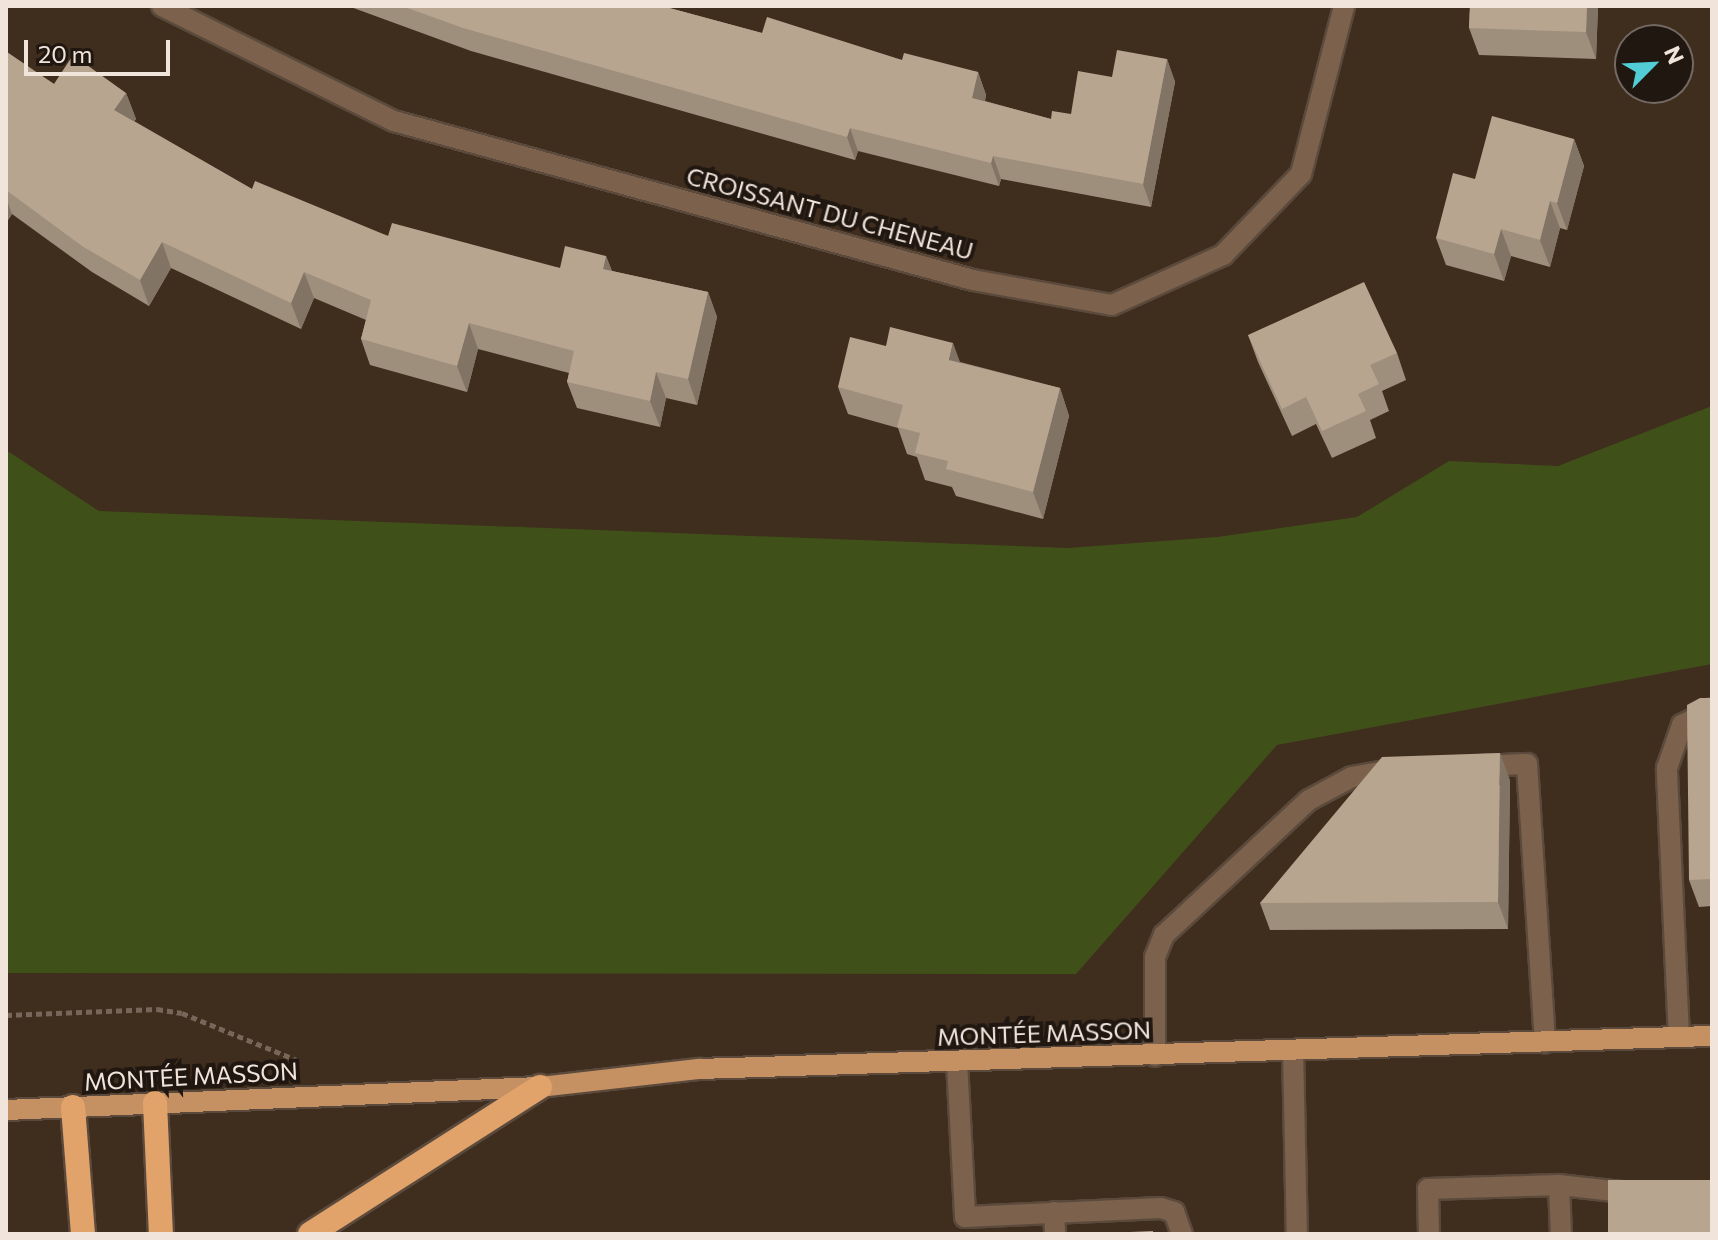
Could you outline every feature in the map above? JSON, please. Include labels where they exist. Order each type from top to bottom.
[{"type":"highway","points":[[310,1234],[540,1087]]},
{"type":"highway","points":[[155,1103],[161,1234]]},
{"type":"highway","points":[[73,1107],[83,1234]]},
{"type":"main road","name":"MONTÉE MASSON","points":[[6,1110],[540,1087],[699,1069],[1712,1036]]},
{"type":"street","name":"CROISSANT DU CHENEAU","points":[[162,6],[394,121],[973,280],[1112,305],[1223,255],[1301,174],[1344,6]]},
{"type":"street","points":[[1679,1037],[1667,768],[1682,725],[1712,709]]},
{"type":"street","points":[[1455,767],[1527,764],[1545,1042]]},
{"type":"street","points":[[1155,1056],[1155,957],[1164,935],[1309,800],[1352,777],[1412,768]]},
{"type":"street","points":[[1293,1050],[1297,1234]]},
{"type":"street","points":[[957,1062],[965,1217],[1161,1208],[1174,1212],[1182,1234]]},
{"type":"street","points":[[1429,1234],[1428,1189],[1559,1185],[1606,1195],[1651,1193]]},
{"type":"street","points":[[1559,1185],[1561,1234]]},
{"type":"street","points":[[1054,1212],[1055,1234]]},
{"type":"path","name":"MONTÉE MASSON","points":[[6,1015],[157,1009],[182,1013],[308,1064]]},
{"type":"green space","points":[[1712,406],[1712,664],[1277,745],[1076,974],[6,973],[6,450],[99,511],[1068,548],[1217,537],[1357,517],[1449,461],[1558,466]]},
{"type":"building","points":[[402,6],[662,6],[762,33],[767,17],[902,60],[904,53],[978,72],[972,98],[1051,119],[1052,111],[1071,114],[1078,71],[1112,77],[1117,50],[1167,59],[1143,184],[993,156],[991,163],[850,128],[847,137],[463,28]]},
{"type":"building","points":[[1470,6],[1587,6],[1586,32],[1469,28]]},
{"type":"building","points":[[7,52],[54,84],[73,55],[126,93],[114,110],[252,189],[255,181],[388,236],[392,223],[560,268],[565,246],[606,256],[603,269],[708,292],[688,379],[656,372],[650,401],[567,382],[574,351],[469,323],[457,366],[361,339],[371,300],[304,272],[291,303],[162,242],[140,280],[82,246],[6,190]]},
{"type":"building","points":[[1492,116],[1574,139],[1557,203],[1550,201],[1540,240],[1501,229],[1494,254],[1436,238],[1453,173],[1475,179]]},
{"type":"building","points":[[1364,282],[1397,353],[1370,365],[1379,384],[1358,394],[1366,411],[1322,431],[1306,397],[1282,409],[1248,335]]},
{"type":"building","points":[[890,327],[953,343],[949,360],[1060,388],[1033,492],[946,469],[948,461],[915,453],[920,433],[897,427],[903,405],[838,387],[850,337],[886,346]]},
{"type":"building","points":[[1700,698],[1712,698],[1712,879],[1689,880],[1687,705]]},
{"type":"building","points":[[1500,753],[1498,902],[1260,903],[1382,757]]},
{"type":"building","points":[[1608,1180],[1712,1180],[1712,1234],[1608,1234]]},
{"type":"building","points":[[1153,1231],[1153,1234],[1084,1234]]}]
